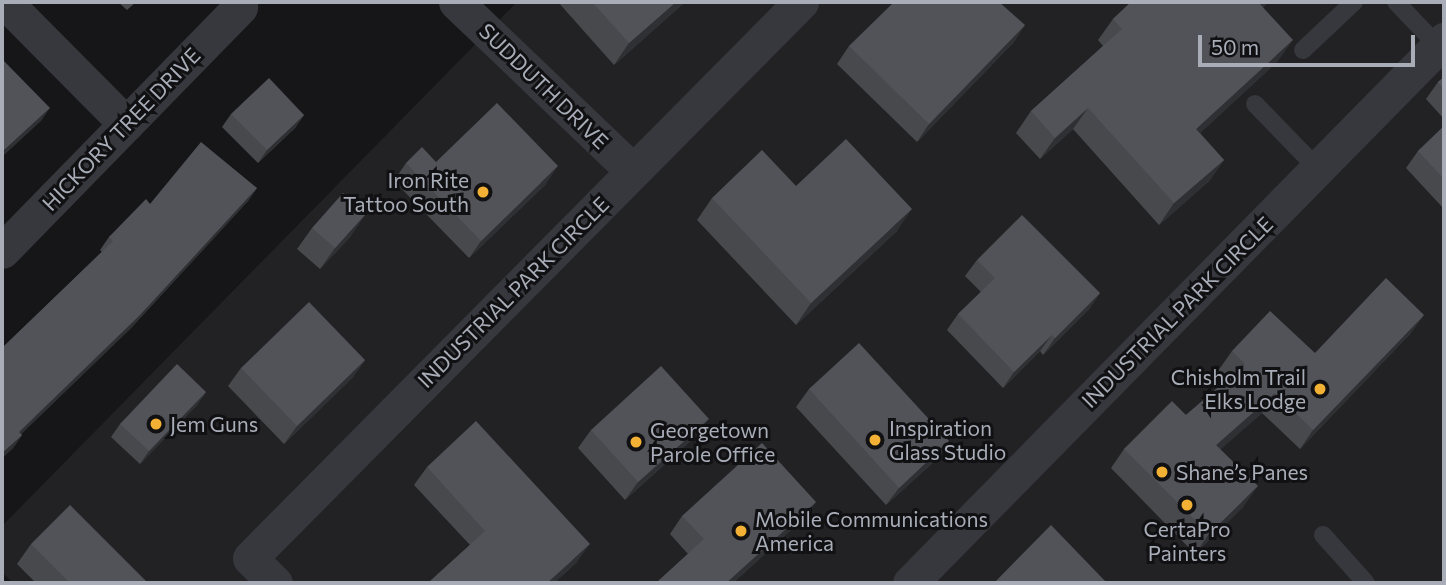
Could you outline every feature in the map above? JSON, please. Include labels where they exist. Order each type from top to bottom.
[{"type":"street","points":[[5,2],[126,124]]},
{"type":"street","name":"SUDDUTH DRIVE","points":[[456,2],[633,171]]},
{"type":"street","name":"INDUSTRIAL PARK CIRCLE","points":[[275,583],[250,558],[801,2]]},
{"type":"street","name":"HICKORY TREE DRIVE","points":[[2,251],[240,7]]},
{"type":"street","name":"INDUSTRIAL PARK CIRCLE","points":[[911,583],[1441,43]]},
{"type":"lane","points":[[1303,50],[1354,2]]},
{"type":"lane","points":[[1396,2],[1441,43]]},
{"type":"lane","points":[[1255,104],[1318,169]]},
{"type":"lane","points":[[1323,535],[1366,583]]},
{"type":"shaded area","points":[[517,2],[1444,2],[1444,583],[13,583],[2,572],[2,526]]},
{"type":"building","points":[[592,2],[676,2],[629,43]]},
{"type":"building","points":[[894,2],[999,2],[1025,25],[929,124],[849,46]]},
{"type":"building","points":[[1131,2],[1260,2],[1293,40],[1196,129],[1224,160],[1174,203],[1088,108],[1055,138],[1031,111],[1122,29],[1113,19]]},
{"type":"building","points":[[2,59],[50,108],[2,152]]},
{"type":"building","points":[[1444,77],[1444,89],[1438,82]]},
{"type":"building","points":[[269,78],[304,115],[267,150],[231,114]]},
{"type":"building","points":[[497,103],[558,166],[481,241],[406,163],[422,147],[436,162]]},
{"type":"building","points":[[1444,126],[1444,179],[1418,151]]},
{"type":"building","points":[[846,139],[912,209],[811,303],[712,198],[762,150],[796,186]]},
{"type":"building","points":[[201,142],[257,188],[140,315],[19,432],[22,435],[2,453],[2,348],[113,241],[109,237],[146,199],[150,204]]},
{"type":"building","points":[[343,193],[366,214],[335,248],[312,228]]},
{"type":"building","points":[[1022,215],[1100,293],[1055,338],[1052,335],[1014,372],[958,314],[995,278],[977,260]]},
{"type":"building","points":[[1386,278],[1424,315],[1313,430],[1275,393],[1216,445],[1258,486],[1209,534],[1124,449],[1172,401],[1186,415],[1245,364],[1232,351],[1270,311],[1315,353]]},
{"type":"building","points":[[309,302],[365,360],[297,426],[241,368]]},
{"type":"building","points":[[859,343],[949,441],[899,488],[809,389]]},
{"type":"building","points":[[177,364],[206,392],[149,451],[120,424]]},
{"type":"building","points":[[661,366],[709,419],[638,482],[591,430]]},
{"type":"building","points":[[476,421],[590,544],[547,583],[428,583],[485,531],[427,467]]},
{"type":"building","points":[[762,443],[816,502],[726,583],[656,583],[704,539],[682,516]]},
{"type":"building","points":[[70,505],[148,583],[70,583],[31,544]]},
{"type":"building","points":[[1051,525],[1107,583],[994,583]]},
{"type":"place","name":"Iron Rite Tattoo South","points":[[483,192]]},
{"type":"place","name":"Chisholm Trail Elks Lodge","points":[[1320,389]]},
{"type":"place","name":"Jem Guns","points":[[156,424]]},
{"type":"place","name":"Inspiration Glass Studio","points":[[875,440]]},
{"type":"place","name":"Georgetown Parole Office","points":[[636,442]]},
{"type":"place","name":"Shane’s Panes","points":[[1162,472]]},
{"type":"place","name":"CertaPro Painters","points":[[1187,505]]},
{"type":"place","name":"Mobile Communications America","points":[[741,531]]}]
